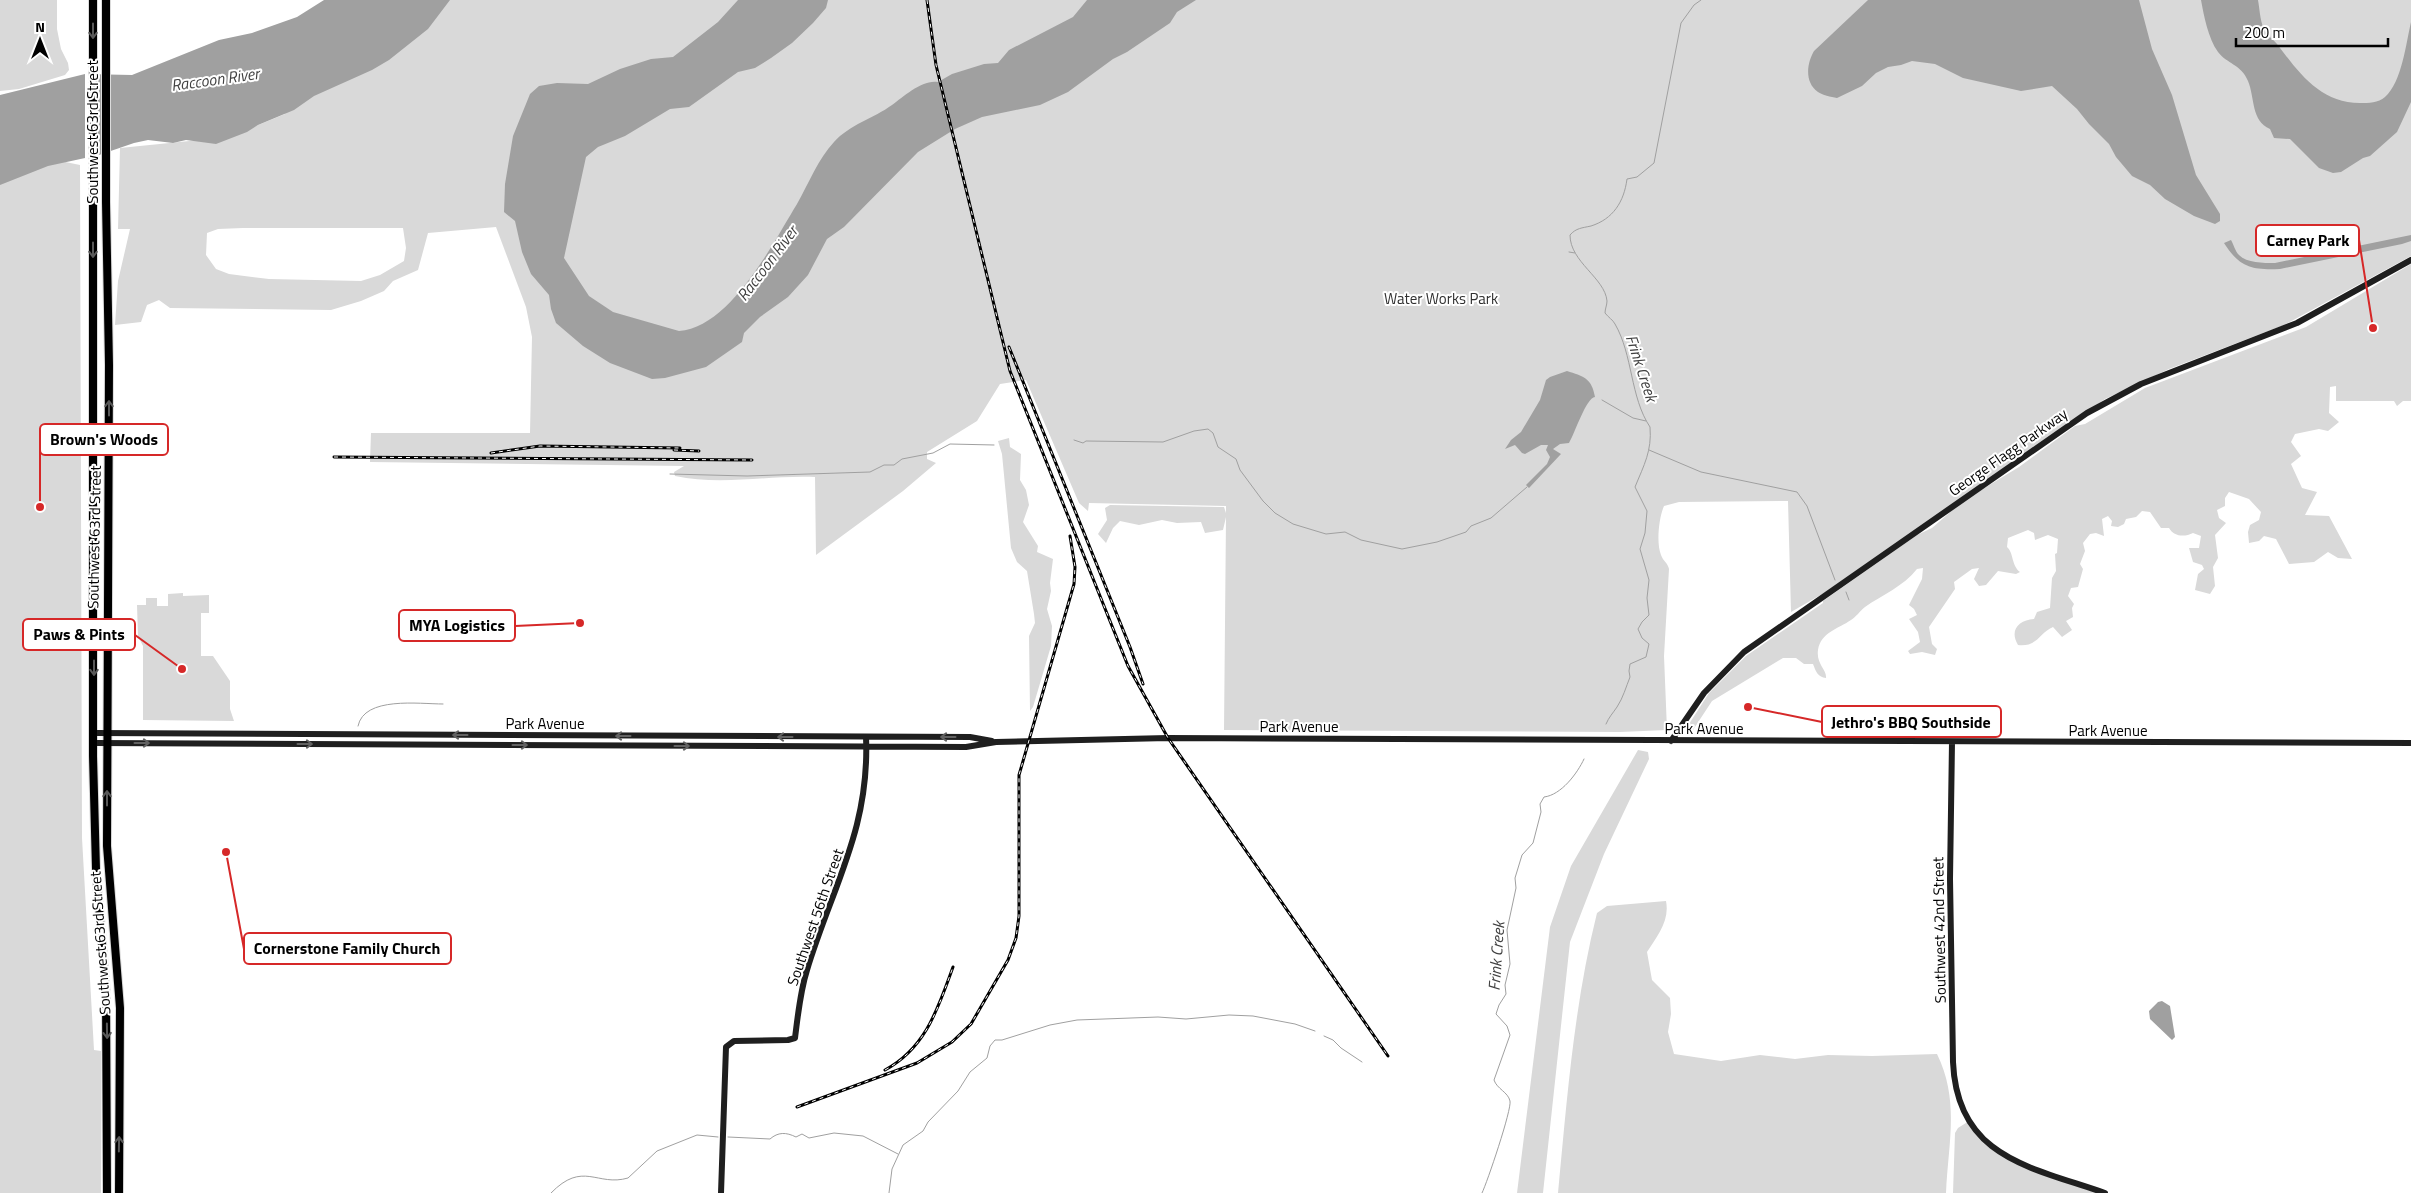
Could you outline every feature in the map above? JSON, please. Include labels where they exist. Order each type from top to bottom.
[{"type":"main road","name":"Southwest 63rd Street","points":[[93,0],[94,743],[96,868],[106,994],[107,1193]]},
{"type":"main road","name":"Southwest 63rd Street","points":[[106,0],[106,202],[110,365],[107,846],[120,1008],[119,1193]]},
{"type":"main road","name":"George Flagg Parkway","points":[[1671,740],[1704,693],[1744,652],[2087,413],[2141,384],[2297,323],[2411,260]]},
{"type":"main road","name":"Park Avenue","points":[[94,733],[970,737],[996,742]]},
{"type":"main road","name":"Southwest 56th Street","points":[[722,1193],[726,1047],[734,1041],[788,1040],[795,1038],[798,1006],[807,971],[861,816],[867,777],[866,737]]},
{"type":"main road","name":"Park Avenue","points":[[94,743],[966,747],[996,742],[1168,738],[2411,743]]},
{"type":"main road","name":"Southwest 42nd Street","points":[[1952,742],[1950,879],[1953,1062],[1956,1092],[1966,1116],[1981,1136],[2003,1155],[2105,1193]]},
{"type":"green space","points":[[0,0],[57,0],[57,29],[61,49],[68,63],[69,70],[65,75],[19,89],[0,91]]},
{"type":"green space","name":"Water Works Park","points":[[434,0],[2411,0],[2411,256],[2284,325],[2169,369],[2105,399],[1824,593],[1791,612],[1788,501],[1679,502],[1664,506],[1658,537],[1659,550],[1669,569],[1664,656],[1667,730],[1620,732],[1224,730],[1226,517],[1223,530],[1205,533],[1201,522],[1177,523],[1162,520],[1139,525],[1120,521],[1113,528],[1106,543],[1098,534],[1107,520],[1105,508],[1110,505],[1224,507],[1226,513],[1226,506],[1089,503],[1088,511],[1079,503],[1026,380],[1000,384],[977,421],[927,452],[927,459],[936,463],[903,491],[816,555],[815,477],[710,480],[675,476],[674,472],[684,466],[370,462],[371,433],[530,433],[532,337],[526,307],[496,227],[428,233],[418,270],[393,281],[384,291],[361,301],[331,310],[170,308],[159,300],[147,305],[141,322],[115,325],[118,281],[130,229],[118,229],[120,148],[229,137],[285,114],[291,92]],"holes":[[[403,228],[406,248],[404,261],[380,275],[361,281],[269,279],[229,274],[216,269],[206,255],[207,233],[218,229]]]},
{"type":"green space","points":[[41,157],[80,165],[82,838],[94,1050],[101,1051],[101,1193],[0,1193],[0,175]]},
{"type":"green space","points":[[2411,264],[2411,401],[2403,401],[2397,406],[2394,401],[2336,401],[2336,386],[2330,387],[2329,413],[2339,422],[2328,431],[2319,429],[2295,434],[2291,442],[2301,456],[2291,464],[2302,488],[2317,492],[2305,515],[2329,516],[2352,559],[2338,558],[2328,552],[2314,562],[2289,564],[2276,539],[2264,536],[2259,541],[2249,543],[2248,532],[2250,525],[2259,520],[2261,512],[2249,499],[2229,492],[2225,498],[2225,506],[2217,510],[2219,518],[2226,523],[2215,535],[2218,558],[2213,567],[2215,586],[2210,594],[2195,590],[2198,574],[2204,569],[2202,565],[2193,562],[2189,548],[2199,548],[2201,536],[2193,533],[2180,535],[2174,533],[2169,528],[2161,528],[2150,512],[2142,511],[2136,517],[2126,519],[2124,524],[2118,527],[2111,526],[2112,521],[2108,516],[2102,519],[2104,536],[2096,533],[2090,534],[2083,543],[2085,551],[2080,564],[2083,569],[2078,587],[2071,588],[2068,596],[2074,604],[2072,608],[2073,617],[2066,621],[2072,630],[2062,637],[2053,627],[2034,642],[2018,645],[2015,640],[2015,630],[2017,627],[2024,621],[2034,619],[2037,612],[2050,608],[2052,578],[2056,571],[2055,554],[2057,553],[2058,539],[2048,535],[2035,540],[2034,533],[2028,530],[2008,538],[2007,547],[2011,552],[2015,566],[2020,572],[2016,574],[1998,571],[1986,585],[1979,586],[1974,579],[1979,568],[1972,569],[1954,582],[1955,589],[1929,627],[1932,644],[1937,649],[1935,655],[1922,652],[1910,654],[1908,651],[1920,642],[1918,632],[1909,619],[1917,615],[1909,605],[1922,579],[1923,568],[1917,569],[1899,585],[1865,607],[1853,619],[1826,635],[1820,644],[1818,655],[1826,678],[1818,674],[1813,664],[1804,664],[1796,658],[1783,658],[1712,701],[1693,730],[1689,724],[1709,693],[1746,656],[1917,535],[1932,528],[1963,501],[2019,467],[2075,426],[2085,424],[2145,388],[2306,327]]},
{"type":"green space","points":[[1009,438],[1010,447],[1021,454],[1020,480],[1026,490],[1029,505],[1023,522],[1038,546],[1037,552],[1053,559],[1051,591],[1047,609],[1052,626],[1051,646],[1033,707],[1030,711],[1029,636],[1035,623],[1027,571],[1017,562],[1011,548],[1002,454],[998,441]]},
{"type":"green space","points":[[183,593],[183,596],[209,595],[209,613],[201,613],[201,656],[213,656],[230,681],[230,709],[234,721],[143,720],[143,646],[138,636],[137,605],[146,605],[146,598],[157,598],[157,606],[168,606],[168,594]]},
{"type":"green space","points":[[1638,750],[1648,752],[1649,759],[1604,854],[1570,942],[1543,1193],[1517,1193],[1550,927],[1571,866]]},
{"type":"green space","points":[[1666,901],[1667,908],[1664,922],[1647,952],[1652,980],[1670,998],[1671,1014],[1668,1032],[1674,1054],[1721,1061],[1760,1055],[1795,1059],[1828,1055],[1937,1054],[1944,1071],[1950,1106],[1951,1123],[1946,1193],[1558,1193],[1577,1017],[1582,982],[1597,913],[1607,906]]},
{"type":"green space","points":[[1969,1121],[2003,1155],[2105,1193],[1953,1193],[1955,1133],[1958,1128]]},
{"type":"water","name":"Raccoon River","points":[[324,0],[450,0],[428,29],[389,60],[372,70],[314,96],[294,110],[258,125],[247,132],[216,144],[186,140],[173,143],[148,140],[134,143],[99,155],[48,166],[0,185],[0,95],[85,74],[132,75],[219,40],[252,33],[297,17]]},
{"type":"water","name":"Raccoon River","points":[[738,0],[828,0],[826,8],[813,23],[792,43],[771,58],[755,68],[738,72],[689,107],[670,109],[625,136],[598,147],[586,157],[564,258],[589,296],[613,312],[679,331],[698,326],[716,315],[732,300],[763,261],[823,156],[840,136],[854,126],[885,110],[908,93],[926,83],[938,82],[952,74],[984,64],[998,63],[1009,50],[1073,17],[1087,0],[1196,0],[1177,12],[1170,23],[1127,52],[1113,59],[1068,92],[1040,105],[982,117],[955,129],[918,152],[844,227],[827,239],[808,275],[788,297],[760,317],[744,333],[742,342],[706,367],[665,378],[652,379],[610,363],[583,346],[556,323],[549,295],[531,274],[522,252],[515,221],[504,212],[505,184],[513,136],[530,94],[539,86],[557,83],[588,84],[620,69],[651,59],[673,57],[718,22]]},
{"type":"water","points":[[1868,0],[2139,0],[2152,49],[2172,95],[2196,175],[2220,214],[2220,221],[2215,224],[2194,216],[2165,199],[2150,185],[2132,176],[2116,157],[2109,144],[2077,109],[2052,86],[2021,91],[1963,78],[1935,64],[1912,61],[1888,67],[1876,73],[1862,86],[1837,98],[1818,92],[1810,83],[1808,72],[1814,51]]},
{"type":"water","points":[[2201,0],[2258,0],[2261,22],[2264,29],[2302,75],[2322,92],[2346,102],[2376,102],[2385,97],[2391,90],[2396,82],[2402,62],[2411,22],[2411,102],[2397,132],[2370,156],[2363,158],[2341,172],[2333,173],[2319,168],[2290,139],[2274,138],[2270,129],[2260,121],[2257,115],[2245,75],[2218,52],[2207,27]]},
{"type":"water","points":[[2411,235],[2411,241],[2402,244],[2280,269],[2262,269],[2248,266],[2236,258],[2224,243],[2231,240],[2238,253],[2246,260],[2275,263]]},
{"type":"water","points":[[1567,371],[1578,374],[1586,379],[1592,386],[1595,397],[1584,409],[1569,443],[1560,444],[1553,449],[1561,454],[1529,488],[1526,485],[1547,464],[1550,457],[1546,450],[1548,445],[1541,445],[1525,454],[1515,445],[1505,449],[1511,440],[1521,432],[1540,400],[1546,380]]},
{"type":"water","points":[[2162,1001],[2170,1006],[2175,1037],[2172,1040],[2150,1019],[2149,1011],[2158,1002]]},
{"type":"pier","points":[[85,71],[96,72],[96,158],[85,161]]},
{"type":"waterway","name":"Frink Creek","points":[[1606,724],[1619,704],[1624,692],[1630,677],[1630,664],[1646,657],[1649,644],[1642,638],[1638,629],[1649,615],[1647,598],[1649,580],[1640,549],[1645,533],[1647,511],[1635,487],[1649,451],[1650,427],[1639,403],[1621,336],[1614,323],[1605,313],[1607,301],[1605,293],[1581,262],[1572,245],[1570,235],[1577,230],[1599,223],[1611,214],[1620,202],[1627,179],[1637,177],[1654,163],[1681,23],[1694,5],[1701,0]]},
{"type":"waterway","name":"Frink Creek","points":[[1569,252],[1575,253]]},
{"type":"waterway","points":[[1602,400],[1633,418],[1646,421]]},
{"type":"waterway","points":[[1074,440],[1083,443],[1086,441],[1163,442],[1194,431],[1208,429],[1213,433],[1218,447],[1236,459],[1240,470],[1263,501],[1275,513],[1293,524],[1326,534],[1345,532],[1361,540],[1402,549],[1437,542],[1466,532],[1471,526],[1491,518],[1527,487]]},
{"type":"waterway","points":[[670,474],[747,476],[870,472],[884,465],[894,465],[902,459],[933,453],[950,444],[994,445]]},
{"type":"waterway","points":[[1649,450],[1701,472],[1797,492],[1807,506],[1835,580]]},
{"type":"waterway","points":[[1846,592],[1849,600]]},
{"type":"waterway","points":[[358,726],[362,716],[370,710],[381,706],[407,703],[443,704]]},
{"type":"waterway","name":"Frink Creek","points":[[1482,1193],[1499,1146],[1510,1107],[1509,1098],[1497,1086],[1494,1080],[1510,1035],[1507,1026],[1496,1014],[1506,994],[1505,985],[1510,964],[1507,930],[1516,888],[1515,878],[1522,855],[1533,843],[1541,812],[1540,804],[1544,797],[1556,792],[1568,783],[1584,759]]},
{"type":"waterway","points":[[889,1193],[892,1169],[903,1145],[923,1131],[928,1122],[958,1091],[970,1072],[987,1058],[990,1046],[995,1040],[1002,1040],[1050,1025],[1077,1020],[1158,1017],[1186,1019],[1229,1015],[1253,1016],[1295,1024],[1315,1031]]},
{"type":"waterway","points":[[1324,1036],[1333,1040],[1341,1048],[1362,1062]]},
{"type":"waterway","points":[[728,1137],[770,1139],[782,1134],[796,1137],[802,1134],[809,1138],[834,1133],[863,1136],[898,1154]]},
{"type":"waterway","points":[[551,1193],[562,1183],[581,1176],[607,1180],[628,1178],[657,1151],[697,1135],[718,1137]]},
{"type":"railway","points":[[927,0],[936,65],[1010,371],[1128,666],[1168,738],[1388,1056]]},
{"type":"railway","points":[[1009,347],[1130,647],[1143,684]]},
{"type":"railway","points":[[491,453],[540,446],[680,448]]},
{"type":"railway","points":[[674,450],[699,451]]},
{"type":"railway","points":[[334,457],[752,460]]},
{"type":"railway","points":[[797,1107],[917,1063],[952,1042],[971,1024],[1008,960],[1016,938],[1019,916],[1019,775],[1074,584],[1075,567],[1070,536]]},
{"type":"railway","points":[[885,1070],[899,1061],[921,1039],[936,1012],[953,967]]},
{"type":"place","name":"Carney Park","points":[[2373,328]]},
{"type":"place","name":"Brown's Woods","points":[[40,507]]},
{"type":"place","name":"MYA Logistics","points":[[580,623]]},
{"type":"place","name":"Paws & Pints","points":[[182,669]]},
{"type":"place","name":"Jethro's BBQ Southside","points":[[1748,707]]},
{"type":"place","name":"Cornerstone Family Church","points":[[226,852]]}]
